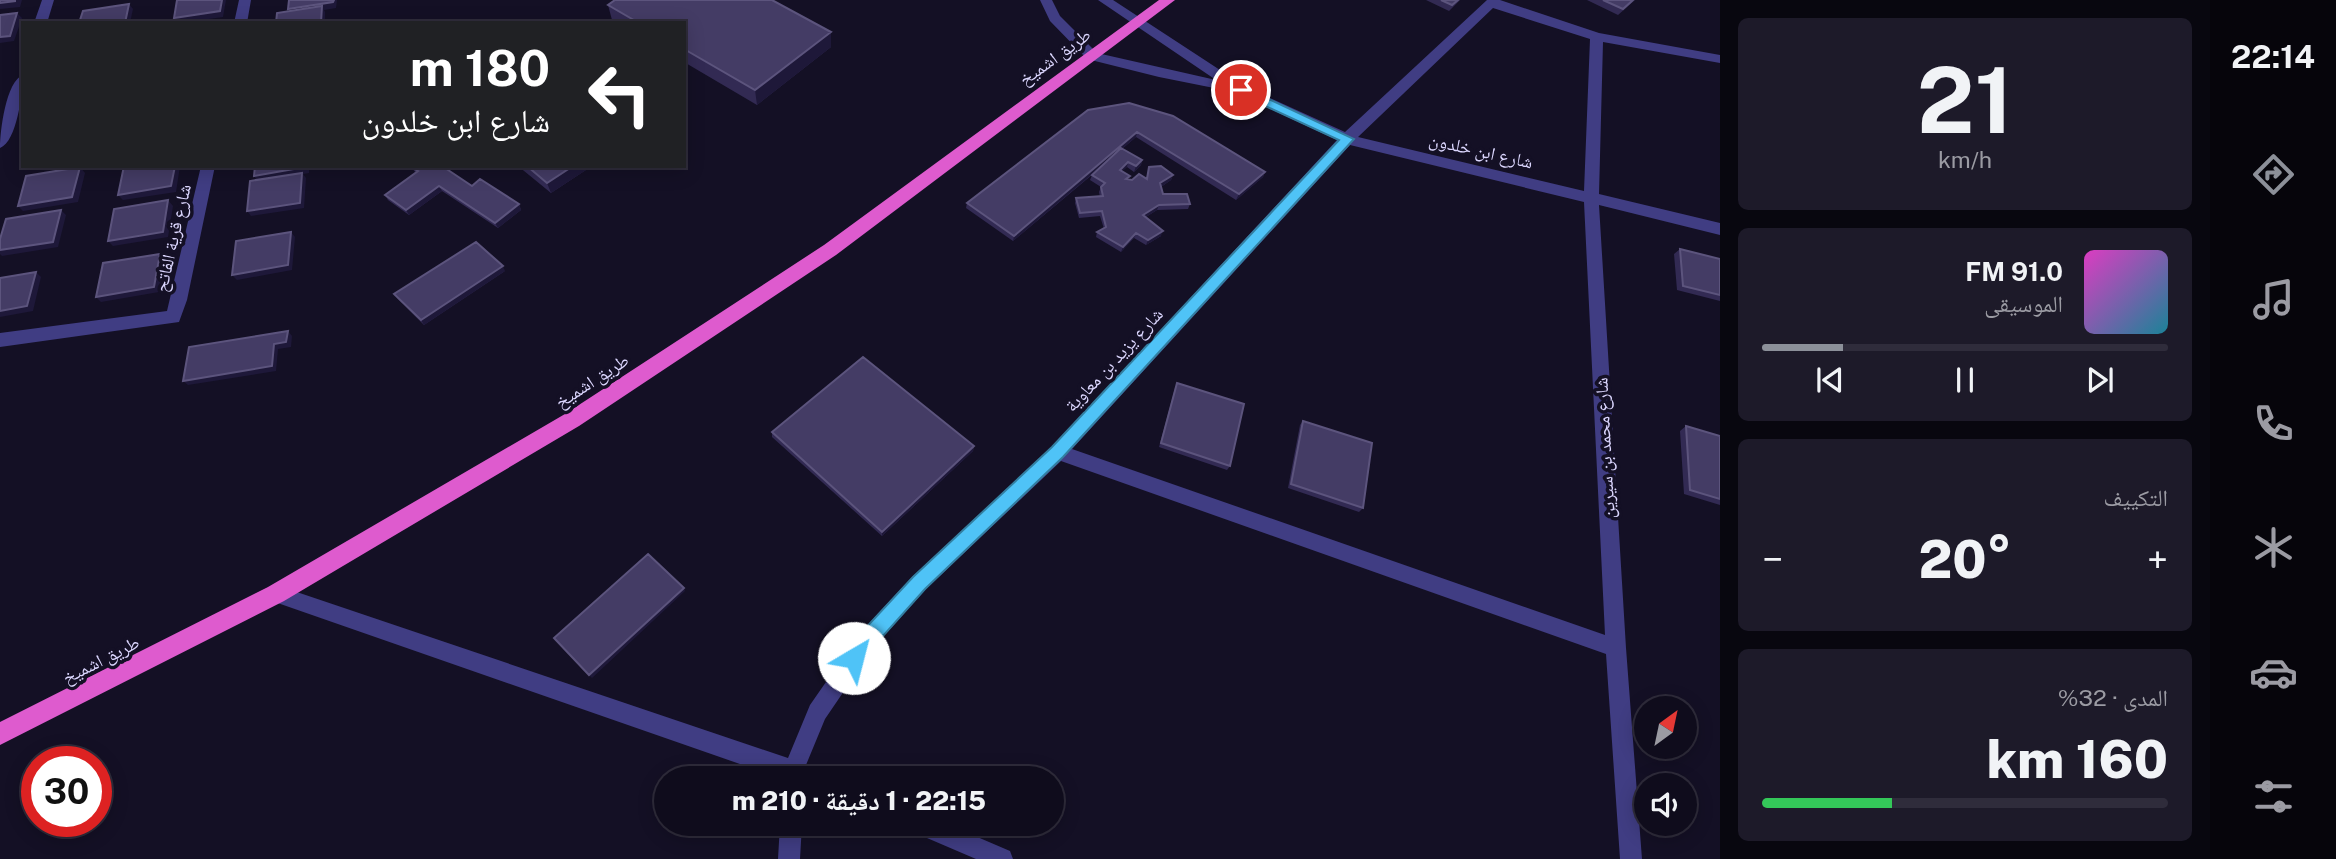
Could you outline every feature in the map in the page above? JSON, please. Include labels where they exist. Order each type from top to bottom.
[{"type":"highway","name":"طريق اشميخ","points":[[0,734],[276,594],[595,405],[830,250],[1168,0]]},
{"type":"street","points":[[41,21],[48,0]]},
{"type":"street","points":[[240,21],[245,0]]},
{"type":"street","points":[[1046,0],[1055,18],[1092,55],[1169,76],[1241,90]]},
{"type":"street","points":[[1104,0],[1241,90]]},
{"type":"street","points":[[1493,1],[1597,37],[1720,60]]},
{"type":"street","name":"شارع يزيد بن معاوية","points":[[797,766],[817,712],[867,640],[919,583],[1058,452],[1347,139],[1493,1]]},
{"type":"street","name":"شارع محمد بن سيرين","points":[[1597,37],[1591,197],[1616,648],[1631,859]]},
{"type":"street","points":[[0,143],[21,85]]},
{"type":"street","name":"شارع ابن خلدون","points":[[1241,90],[1347,139],[1720,229]]},
{"type":"street","name":"شارع قرية الفاتح","points":[[0,340],[173,317],[208,168]]},
{"type":"street","points":[[1058,452],[1616,648]]},
{"type":"street","points":[[276,594],[771,766]]},
{"type":"street","points":[[789,859],[790,836]]},
{"type":"street","points":[[949,836],[1002,859]]},
{"type":"building","points":[[177,0],[222,0],[220,11],[174,18]]},
{"type":"building","points":[[289,0],[334,0],[288,9]]},
{"type":"building","points":[[615,0],[772,0],[831,32],[755,90],[686,50],[686,21],[636,21],[608,5]]},
{"type":"building","points":[[1441,0],[1458,0],[1452,5]]},
{"type":"building","points":[[1603,0],[1633,0],[1623,9]]},
{"type":"building","points":[[129,4],[125,21],[80,21],[83,11]]},
{"type":"building","points":[[322,6],[321,21],[276,21],[277,13]]},
{"type":"building","points":[[17,13],[10,36],[0,37],[0,15]]},
{"type":"building","points":[[1129,103],[1173,116],[1265,172],[1239,194],[1137,132],[1014,236],[967,203],[1088,110]]},
{"type":"building","points":[[1121,148],[1142,160],[1136,166],[1128,162],[1120,170],[1130,176],[1126,179],[1132,180],[1139,174],[1147,179],[1149,167],[1161,166],[1173,175],[1160,183],[1163,194],[1187,194],[1190,204],[1159,205],[1143,215],[1163,231],[1148,240],[1136,233],[1123,247],[1097,232],[1106,227],[1102,211],[1080,213],[1076,198],[1103,196],[1101,187],[1105,183],[1092,175]]},
{"type":"building","points":[[80,168],[72,197],[18,206],[26,176]]},
{"type":"building","points":[[124,168],[175,168],[171,186],[118,195]]},
{"type":"building","points":[[255,168],[299,168],[254,176]]},
{"type":"building","points":[[413,168],[445,168],[472,186],[480,179],[519,204],[495,223],[439,186],[406,210],[385,195],[418,171]]},
{"type":"building","points":[[529,168],[570,168],[547,183]]},
{"type":"building","points":[[302,173],[300,203],[247,211],[250,181]]},
{"type":"building","points":[[168,200],[163,232],[108,241],[114,209]]},
{"type":"building","points":[[61,210],[53,242],[0,250],[6,219]]},
{"type":"building","points":[[291,232],[288,265],[232,275],[236,241]]},
{"type":"building","points":[[476,242],[503,266],[421,320],[394,294]]},
{"type":"building","points":[[1680,249],[1720,259],[1720,295],[1683,286]]},
{"type":"building","points":[[160,254],[154,287],[96,297],[103,263]]},
{"type":"building","points":[[36,272],[27,306],[0,311],[0,278]]},
{"type":"building","points":[[288,331],[286,342],[274,344],[272,366],[183,381],[189,347]]},
{"type":"building","points":[[863,357],[974,446],[882,532],[772,432]]},
{"type":"building","points":[[1177,383],[1244,404],[1230,466],[1161,443]]},
{"type":"building","points":[[1303,421],[1372,443],[1363,508],[1291,484]]},
{"type":"building","points":[[1686,426],[1720,436],[1720,499],[1690,490]]},
{"type":"building","points":[[648,554],[684,588],[589,675],[554,638]]},
{"type":"route","points":[[854,658],[919,583],[1058,452],[1347,139],[1241,90]]}]
